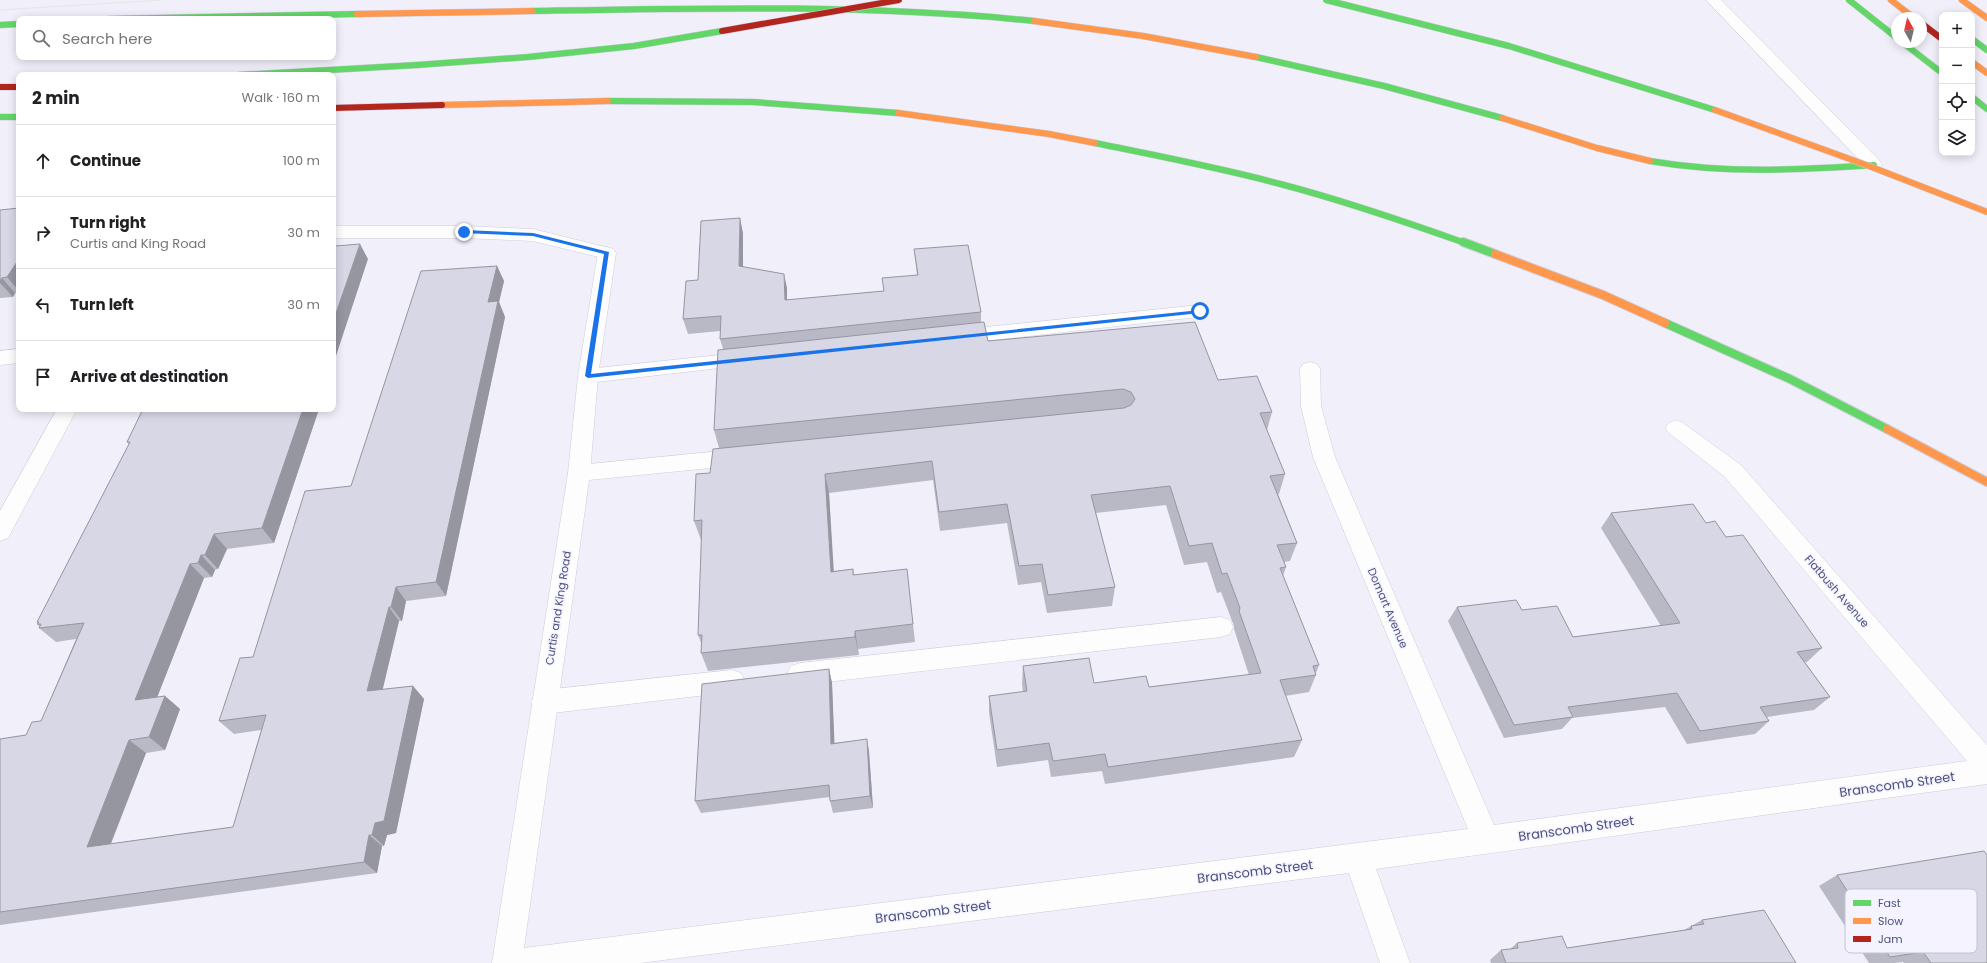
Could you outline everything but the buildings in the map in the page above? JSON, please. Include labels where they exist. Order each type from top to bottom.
[{"type":"highway","points":[[292,72],[528,57],[634,46],[899,0]]},
{"type":"highway","points":[[1326,0],[1509,46],[1623,80],[1889,172],[1987,212]]},
{"type":"highway","points":[[1849,0],[1891,33]]},
{"type":"highway","points":[[1891,0],[1906,12]]},
{"type":"highway","points":[[1962,0],[1987,18]]},
{"type":"highway","points":[[136,16],[308,6]]},
{"type":"highway","points":[[261,16],[714,7],[838,8],[963,14],[1093,28],[1236,52],[1353,77],[1484,112],[1626,155],[1668,165],[1720,170],[1798,169],[1874,165]]},
{"type":"highway","points":[[0,25],[16,24]]},
{"type":"highway","points":[[1927,28],[1939,37]]},
{"type":"highway","points":[[1975,41],[1987,50]]},
{"type":"highway","points":[[1910,48],[1939,71]]},
{"type":"highway","points":[[1975,64],[1987,73]]},
{"type":"highway","points":[[0,87],[16,86]]},
{"type":"highway","points":[[1975,99],[1987,109]]},
{"type":"highway","points":[[336,108],[639,100],[718,100],[820,105],[928,116],[1049,134],[1174,159],[1284,185],[1434,231],[1603,295],[1790,379],[1987,482]]},
{"type":"highway","points":[[0,117],[16,117]]},
{"type":"street","points":[[1713,0],[1874,165]]},
{"type":"street","name":"Curtis and King Road","points":[[336,232],[464,232],[533,235],[607,254],[588,376],[579,473],[544,702],[507,963]]},
{"type":"street","points":[[938,339],[1200,311]]},
{"type":"street","points":[[0,358],[16,356]]},
{"type":"street","points":[[588,376],[763,358]]},
{"type":"street","name":"Domart Avenue","points":[[1310,369],[1311,406],[1324,457],[1487,841]]},
{"type":"street","points":[[0,532],[65,412]]},
{"type":"street","name":"Flatbush Avenue","points":[[1676,428],[1733,471],[1987,765]]},
{"type":"street","points":[[579,473],[759,455]]},
{"type":"street","points":[[544,702],[1221,627]]},
{"type":"street","name":"Branscomb Street","points":[[521,963],[1358,858],[1987,771]]},
{"type":"street","points":[[1358,858],[1395,963]]},
{"type":"tram line","points":[[0,10],[161,0]]},
{"type":"traffic: fast","points":[[1326,0],[1509,46],[1715,110]]},
{"type":"traffic: fast","points":[[1849,0],[1891,33]]},
{"type":"traffic: fast","points":[[532,11],[783,7],[846,8],[971,15],[1034,21]]},
{"type":"traffic: fast","points":[[258,16],[357,14]]},
{"type":"traffic: fast","points":[[0,25],[16,24]]},
{"type":"traffic: fast","points":[[417,65],[528,57],[634,46],[722,31]]},
{"type":"traffic: fast","points":[[1975,41],[1987,50]]},
{"type":"traffic: fast","points":[[1910,48],[1939,71]]},
{"type":"traffic: fast","points":[[1256,57],[1384,86],[1502,118]]},
{"type":"traffic: fast","points":[[292,72],[417,65]]},
{"type":"traffic: fast","points":[[1975,99],[1987,109]]},
{"type":"traffic: fast","points":[[608,101],[681,100],[753,102],[825,106],[898,113]]},
{"type":"traffic: fast","points":[[0,117],[16,117]]},
{"type":"traffic: fast","points":[[1095,143],[1214,168],[1285,185],[1391,217],[1495,254]]},
{"type":"traffic: fast","points":[[1650,161],[1678,166],[1734,170],[1790,170],[1874,165]]},
{"type":"traffic: fast","points":[[1665,323],[1790,379],[1887,429]]},
{"type":"traffic: slow","points":[[1891,0],[1906,12]]},
{"type":"traffic: slow","points":[[1962,0],[1987,18]]},
{"type":"traffic: slow","points":[[357,14],[532,11]]},
{"type":"traffic: slow","points":[[1034,21],[1143,36],[1256,57]]},
{"type":"traffic: slow","points":[[1975,64],[1987,73]]},
{"type":"traffic: slow","points":[[442,105],[608,101]]},
{"type":"traffic: slow","points":[[1715,110],[1869,166],[1987,212]]},
{"type":"traffic: slow","points":[[898,113],[1049,134],[1095,143]]},
{"type":"traffic: slow","points":[[1502,118],[1597,148],[1650,161]]},
{"type":"traffic: slow","points":[[1495,254],[1603,295],[1665,323]]},
{"type":"traffic: slow","points":[[1887,429],[1987,482]]},
{"type":"traffic: jam","points":[[722,31],[899,0]]},
{"type":"traffic: jam","points":[[1927,28],[1939,37]]},
{"type":"traffic: jam","points":[[0,87],[16,87]]},
{"type":"traffic: jam","points":[[336,108],[442,105]]},
{"type":"route","points":[[464,232],[533,235],[554,239],[607,254],[588,376],[1200,311]]}]
